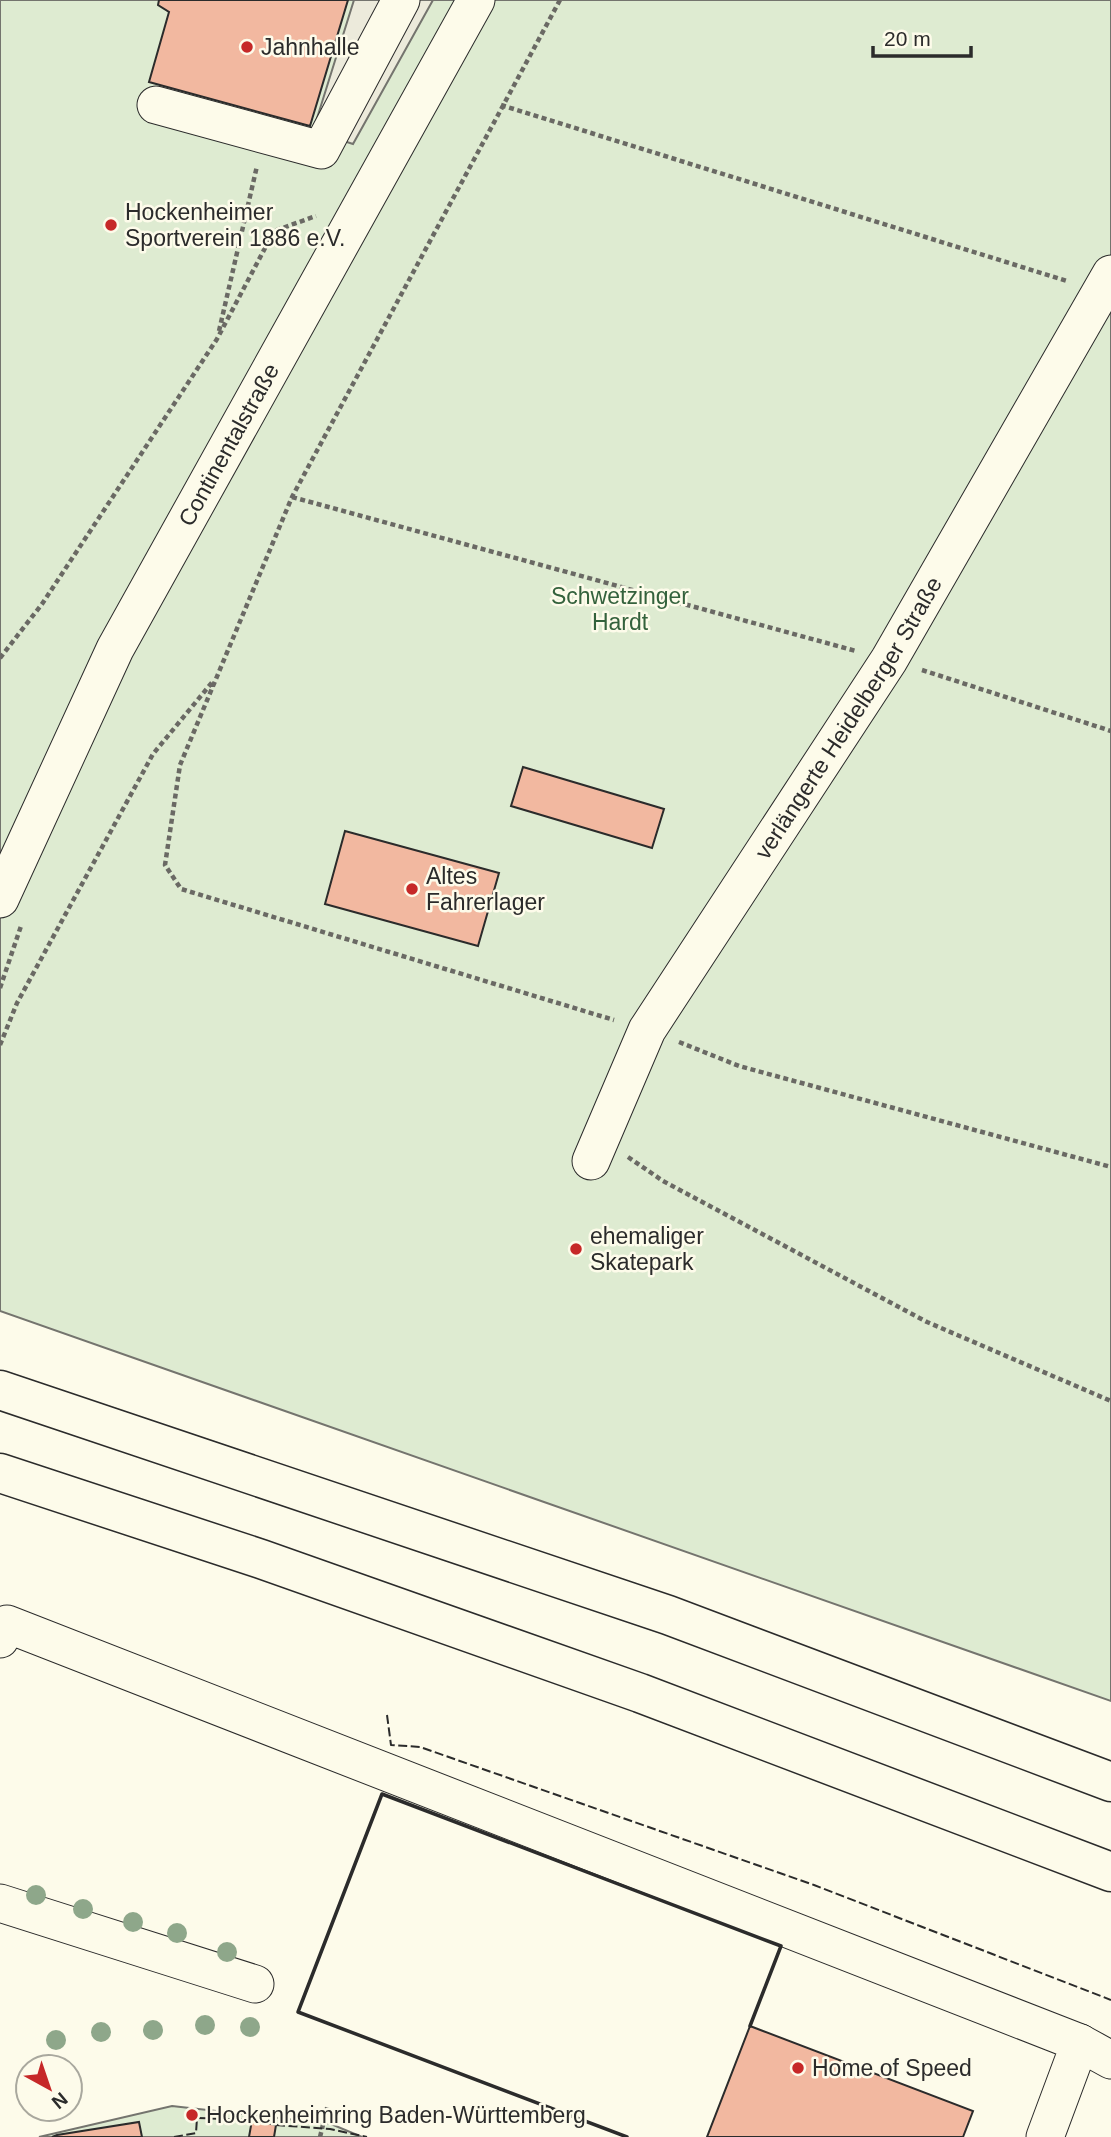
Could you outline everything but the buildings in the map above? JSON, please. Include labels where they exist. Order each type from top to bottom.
[{"type":"highway","points":[[0,1390],[668,1615],[1111,1782]]},
{"type":"highway","points":[[0,1473],[261,1559],[640,1693],[1111,1872]]},
{"type":"street","points":[[156,105],[321,150],[401,0]]},
{"type":"street","name":"Continentalstraße","points":[[0,899],[115,649],[476,0]]},
{"type":"street","name":"verlängerte Heidelberger Straße","points":[[596,1150],[647,1030],[889,660],[1105,283]]},
{"type":"street","points":[[0,1639],[7,1624],[1095,2051],[1045,2137]]},
{"type":"street","points":[[0,1903],[256,1984]]},
{"type":"path","points":[[560,0],[501,105],[292,498],[180,765],[165,866],[181,889],[647,1030],[739,1066],[1111,1167]]},
{"type":"path","points":[[501,105],[1105,283]]},
{"type":"path","points":[[217,339],[264,135]]},
{"type":"path","points":[[0,658],[42,604],[217,339],[274,231],[364,203]]},
{"type":"path","points":[[292,498],[889,660],[1111,731]]},
{"type":"path","points":[[0,1045],[17,1003],[153,754],[219,674]]},
{"type":"path","points":[[596,1150],[663,1181],[927,1322],[1111,1401]]},
{"type":"path","points":[[320,2137],[328,2104]]},
{"type":"green space","name":"Schwetzinger Hardt","points":[[0,0],[1111,0],[1111,1701],[0,1311]]},
{"type":"green space","name":"Hockenheimring Baden-Württemberg","points":[[172,2106],[331,2124],[362,2137],[39,2137]]},
{"type":"shaded area","points":[[354,0],[433,0],[353,144],[313,131]]},
{"type":"fence","points":[[387,1715],[391,1745],[420,1747],[814,1885],[1111,2000]]},
{"type":"fence","points":[[174,2137],[196,2133],[197,2118],[252,2120]]},
{"type":"fence","points":[[276,2125],[330,2129],[367,2137]]},
{"type":"wall","points":[[627,2137],[298,2012],[382,1794],[781,1946],[750,2026]]},
{"type":"place","name":"Jahnhalle","points":[[247,47]]},
{"type":"place","name":"Hockenheimer Sportverein 1886 e.V.","points":[[111,225]]},
{"type":"place","name":"Altes Fahrerlager","points":[[412,889]]},
{"type":"place","name":"ehemaliger Skatepark","points":[[576,1249]]},
{"type":"place","name":"Home of Speed","points":[[798,2068]]},
{"type":"place","name":"Hockenheimring Baden-Württemberg","points":[[192,2115]]}]
